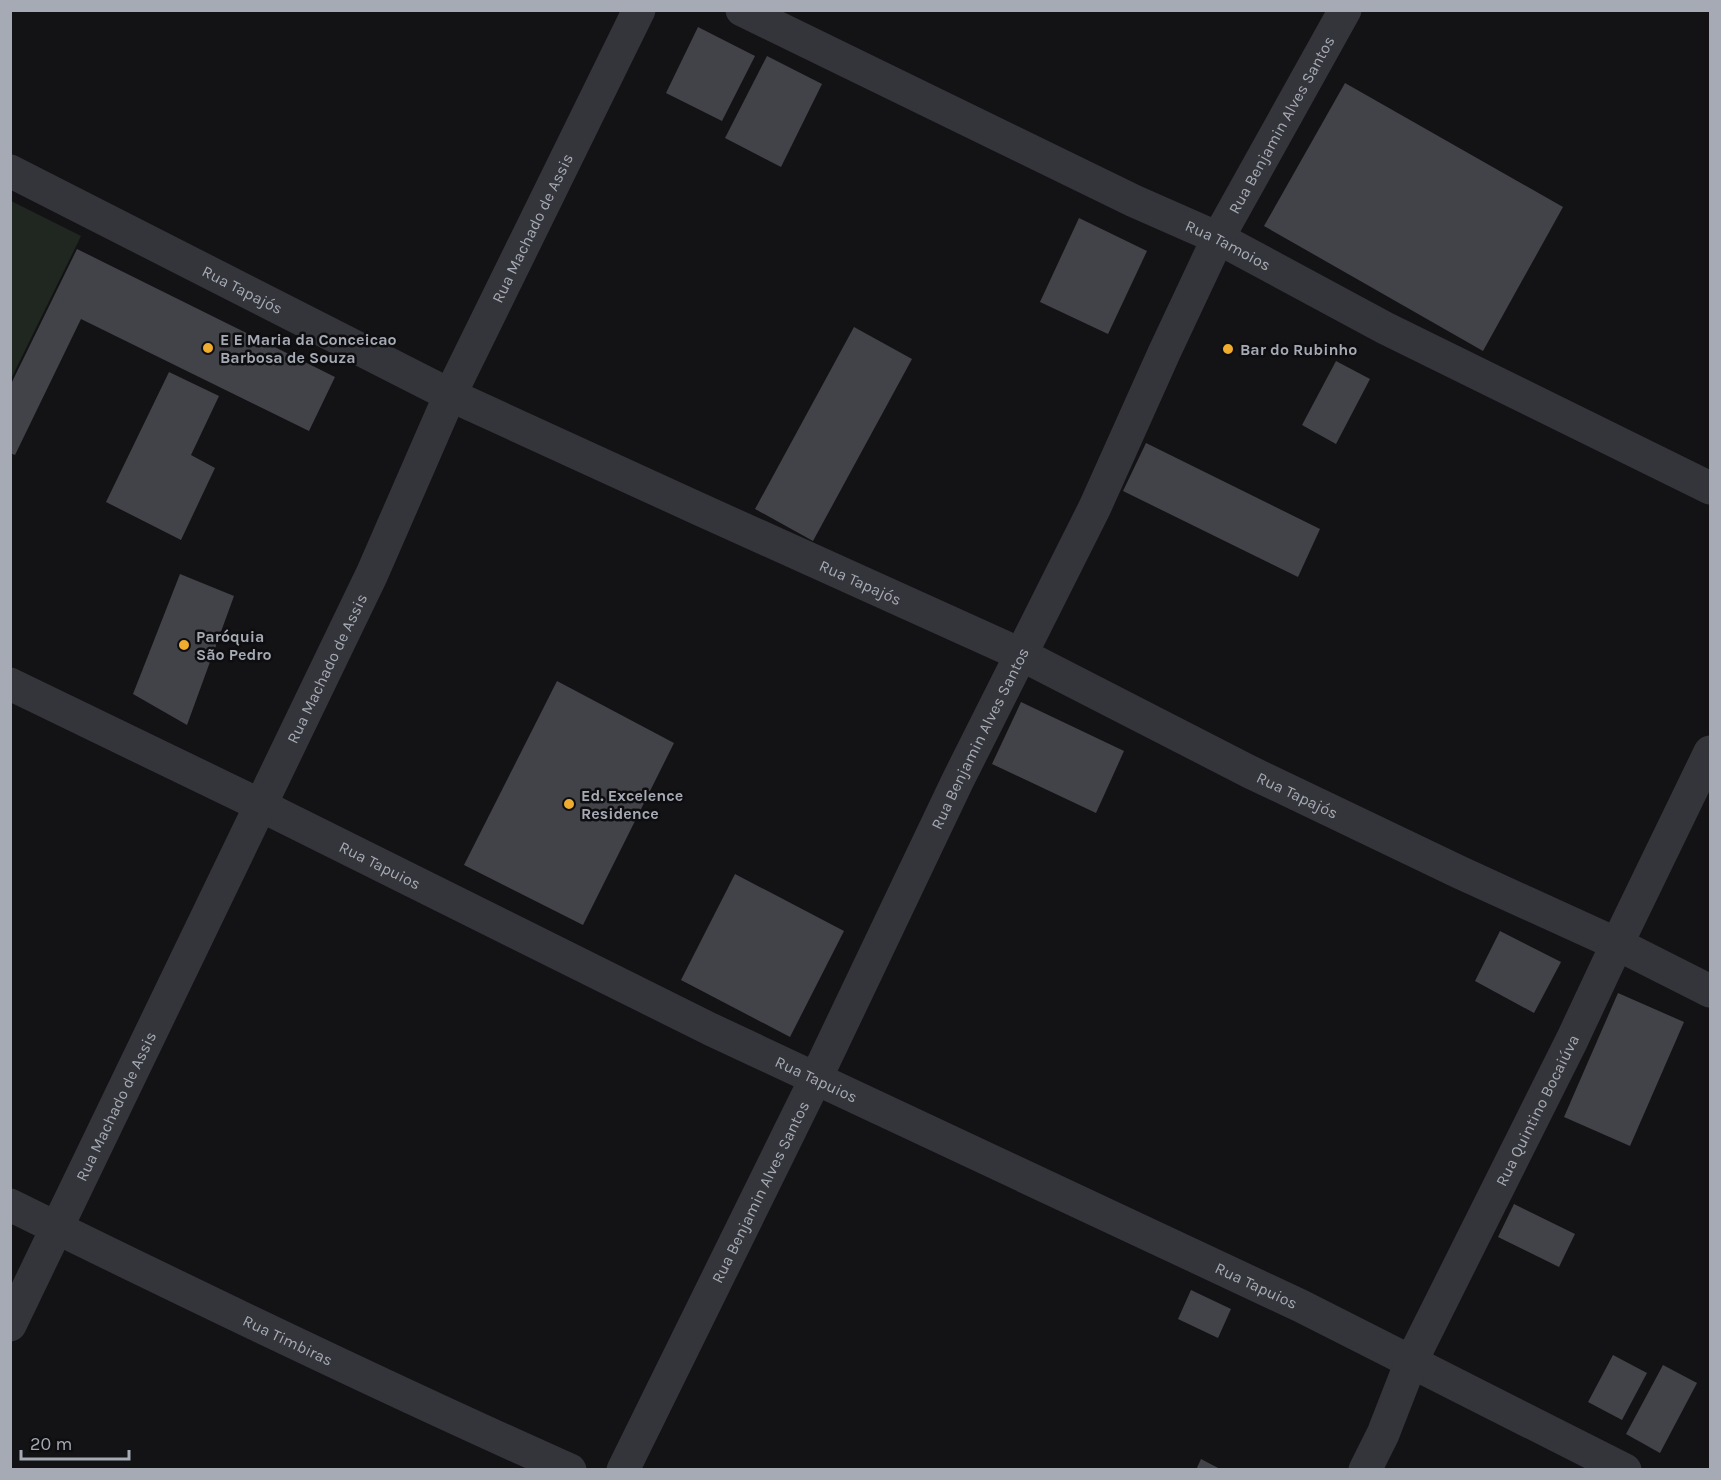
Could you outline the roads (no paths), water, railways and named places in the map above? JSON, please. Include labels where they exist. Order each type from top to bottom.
[{"type":"street","name":"Rua Machado de Assis","points":[[10,1325],[372,574],[450,395],[639,10]]},
{"type":"street","name":"Rua Tamoios","points":[[742,10],[1134,201],[1218,238],[1385,328],[1710,488]]},
{"type":"street","name":"Rua Benjamin Alves Santos","points":[[623,1470],[816,1078],[958,780],[1095,507],[1218,238],[1345,10]]},
{"type":"street","name":"Rua Tapajós","points":[[10,171],[450,395],[1022,654],[1250,772],[1459,872],[1617,944],[1710,991]]},
{"type":"street","name":"Rua Tapuios","points":[[10,684],[260,805],[710,1029],[1301,1306],[1625,1470]]},
{"type":"street","name":"Rua Quintino Bocaiúva","points":[[1365,1470],[1383,1434],[1411,1362],[1572,1040],[1710,752]]},
{"type":"street","name":"Rua Timbiras","points":[[10,1205],[420,1403],[570,1470]]},
{"type":"place","name":"E E Maria da Conceicao Barbosa de Souza","points":[[208,348]]},
{"type":"place","name":"Bar do Rubinho","points":[[1228,349]]},
{"type":"place","name":"Paróquia São Pedro","points":[[184,645]]},
{"type":"place","name":"Ed. Excelence Residence","points":[[569,804]]}]
